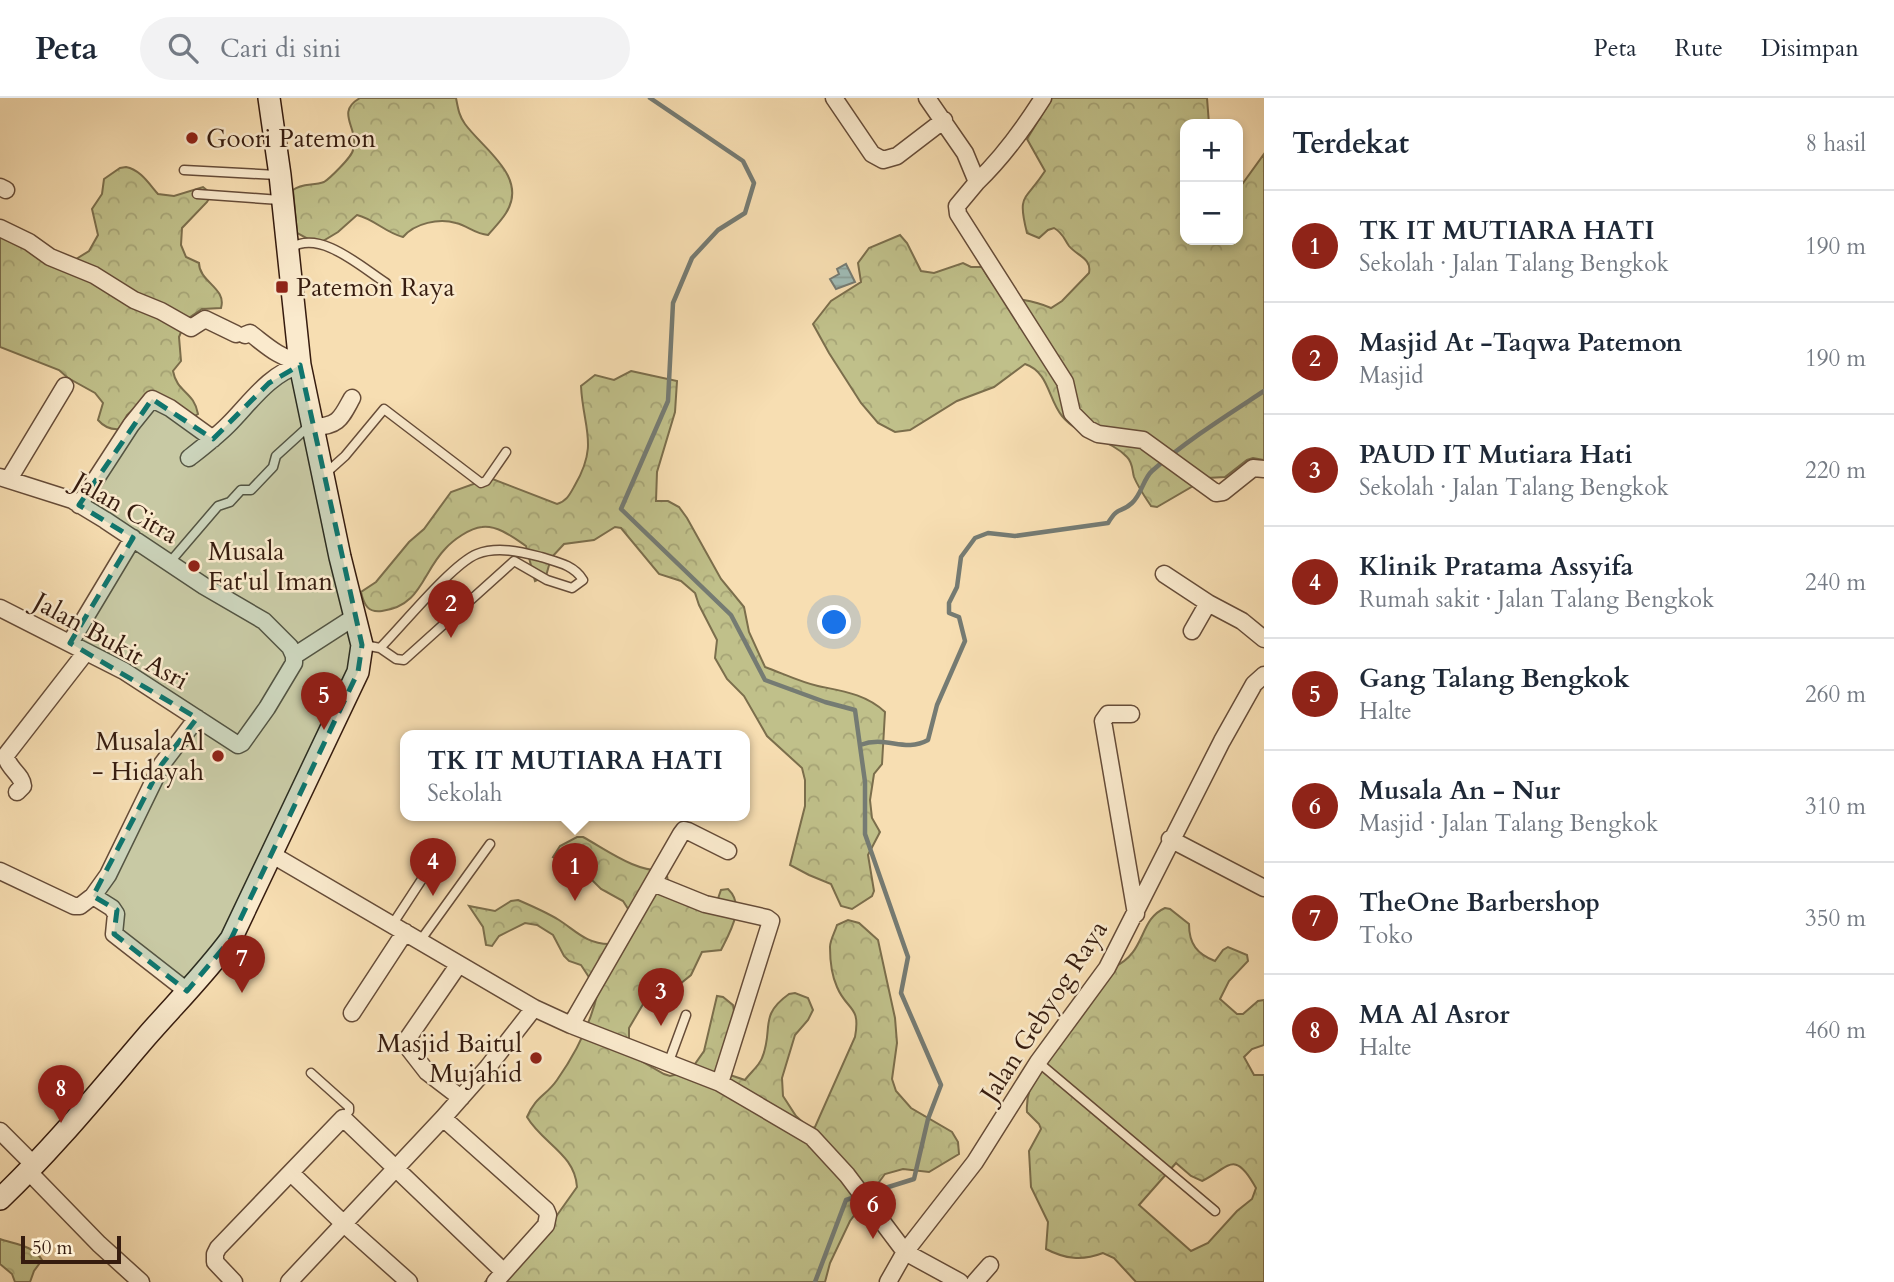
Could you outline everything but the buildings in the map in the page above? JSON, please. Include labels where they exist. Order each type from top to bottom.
[{"type":"main road","points":[[0,1199],[32,1169],[214,963],[231,939],[371,647],[356,616],[340,557],[300,363],[269,98]]},
{"type":"street","points":[[834,98],[872,154],[883,160],[897,156],[944,120]]},
{"type":"street","points":[[927,98],[965,153],[976,182]]},
{"type":"street","points":[[1043,98],[993,166],[957,206],[958,214],[1065,382],[1070,407],[1076,419],[1098,434],[1143,439],[1216,493],[1223,492],[1253,468],[1264,468]]},
{"type":"street","points":[[0,228],[29,242],[50,257],[94,275],[134,300],[191,328],[205,319],[240,335],[250,333],[278,355],[300,363]]},
{"type":"street","points":[[190,458],[269,383],[300,363]]},
{"type":"street","points":[[4,478],[65,386]]},
{"type":"street","points":[[313,425],[328,427],[337,421],[352,398]]},
{"type":"street","points":[[79,505],[131,425],[152,399],[170,408],[213,439]]},
{"type":"street","name":"Jalan Citra","points":[[4,478],[79,505],[133,538],[204,586],[264,621],[290,647],[294,656]]},
{"type":"street","points":[[70,643],[133,538]]},
{"type":"street","points":[[1164,574],[1208,603],[1242,621],[1264,639]]},
{"type":"street","points":[[1192,631],[1208,603]]},
{"type":"street","name":"Jalan Bukit Asri","points":[[0,608],[124,671],[197,718]]},
{"type":"street","points":[[0,870],[74,906],[93,896],[108,875],[162,764],[197,718],[233,743],[242,743],[289,673],[294,656],[356,616]]},
{"type":"street","points":[[17,792],[23,786],[23,781],[7,762],[6,755],[86,652]]},
{"type":"street","name":"Jalan Gebyog Raya","points":[[888,1282],[905,1252],[975,1162],[1038,1062],[1107,968],[1136,914],[1170,839],[1236,715],[1254,684],[1264,675]]},
{"type":"street","points":[[1130,714],[1108,714],[1103,721],[1136,914]]},
{"type":"street","points":[[570,1025],[684,830],[728,851]]},
{"type":"street","points":[[1170,839],[1264,888]]},
{"type":"street","points":[[271,854],[534,1008],[570,1025],[720,1083],[812,1137],[847,1175],[905,1252],[960,1282]]},
{"type":"street","points":[[653,883],[682,896],[771,921],[720,1083]]},
{"type":"street","points":[[93,896],[112,908],[116,914],[114,934],[187,991]]},
{"type":"street","points":[[352,1013],[398,928]]},
{"type":"street","points":[[459,964],[406,1041],[406,1045],[421,1062],[422,1067],[461,1098]]},
{"type":"street","points":[[289,1282],[461,1098],[534,1008]]},
{"type":"street","points":[[234,1282],[215,1262],[215,1254],[343,1118],[396,1168],[499,1277],[546,1225],[548,1215],[546,1210],[443,1118]]},
{"type":"street","points":[[0,1130],[99,1244],[141,1282]]},
{"type":"street","points":[[291,1173],[400,1279]]},
{"type":"street","points":[[975,1282],[990,1265]]},
{"type":"lane","points":[[184,170],[280,175]]},
{"type":"lane","points":[[197,194],[283,200]]},
{"type":"lane","points":[[288,250],[306,242],[327,245],[386,283]]},
{"type":"lane","points":[[324,475],[345,456],[384,409],[481,482],[486,481],[506,453]]},
{"type":"lane","points":[[170,562],[218,506],[230,502],[242,491],[251,490],[273,467],[276,456],[313,425]]},
{"type":"lane","points":[[514,561],[547,580],[572,588],[583,580],[567,565],[519,552],[497,550],[477,554],[458,566],[371,647],[404,660],[514,561],[519,552]]},
{"type":"lane","points":[[420,941],[489,844]]},
{"type":"lane","points":[[398,928],[428,870]]},
{"type":"lane","points":[[668,1064],[686,1015]]},
{"type":"lane","points":[[1038,1062],[1214,1211]]},
{"type":"lane","points":[[311,1073],[349,1107],[343,1118]]},
{"type":"highlighted area","points":[[300,365],[362,645],[358,672],[231,939],[187,991],[114,934],[117,910],[93,896],[162,764],[197,718],[70,643],[133,538],[79,505],[152,399],[213,439],[269,383]]},
{"type":"green space","points":[[360,98],[456,98],[463,121],[501,164],[512,187],[512,200],[506,213],[488,235],[456,223],[442,221],[421,225],[403,237],[357,215],[323,241],[308,239],[297,233],[293,190],[300,186],[324,182],[349,158],[354,142],[349,109]]},
{"type":"green space","points":[[1052,98],[1207,98],[1209,119],[1180,119],[1180,245],[1243,245],[1243,183],[1264,154],[1264,460],[1247,460],[1225,477],[1207,478],[1157,507],[1151,506],[1134,477],[1127,457],[1069,423],[1057,409],[1044,379],[1025,364],[994,387],[957,401],[910,430],[895,432],[878,423],[861,403],[813,324],[831,301],[861,282],[858,263],[869,248],[900,235],[921,271],[934,273],[963,263],[971,267],[982,267],[1005,295],[1051,308],[1062,301],[1089,273],[1088,264],[1054,228],[1039,238],[1027,233],[1023,204],[1045,171],[1027,139]]},
{"type":"green space","points":[[126,167],[140,174],[158,194],[174,196],[203,187],[208,191],[210,197],[207,202],[182,228],[181,245],[186,257],[199,263],[203,275],[217,290],[222,301],[221,308],[202,309],[186,320],[179,337],[181,361],[173,371],[178,384],[196,406],[198,414],[193,417],[168,408],[137,406],[127,415],[120,429],[117,429],[108,428],[98,420],[103,403],[95,393],[59,370],[0,347],[0,233],[73,261],[89,251],[98,235],[92,209],[102,194],[104,179]]},
{"type":"green space","points":[[631,371],[677,381],[675,412],[657,472],[656,501],[668,501],[679,507],[687,518],[721,579],[744,607],[749,632],[765,667],[805,682],[862,697],[885,712],[882,764],[874,774],[870,800],[872,818],[880,832],[868,855],[874,891],[872,896],[852,909],[841,906],[831,884],[790,865],[805,806],[802,768],[767,736],[744,696],[727,679],[715,658],[717,640],[695,593],[681,581],[659,574],[621,528],[615,527],[594,540],[564,544],[551,558],[546,576],[535,581],[526,546],[500,530],[477,528],[462,535],[445,549],[420,587],[405,603],[377,611],[367,607],[364,601],[361,592],[376,582],[409,542],[424,529],[451,492],[490,478],[557,504],[566,499],[582,471],[588,447],[581,386],[595,375],[614,380]]},
{"type":"green space","points":[[577,837],[583,837],[634,865],[666,870],[668,882],[715,907],[721,890],[728,889],[736,903],[735,919],[721,950],[702,952],[691,975],[680,984],[663,982],[652,989],[629,1028],[629,1054],[670,1076],[690,1071],[704,1051],[717,996],[723,997],[733,1005],[734,1011],[727,1074],[745,1080],[762,1058],[773,1009],[789,994],[795,993],[808,998],[813,1010],[795,1035],[782,1078],[783,1096],[796,1116],[810,1129],[815,1127],[855,1037],[855,1013],[837,987],[830,944],[837,925],[848,920],[859,923],[878,940],[895,1018],[897,1043],[892,1079],[896,1091],[911,1108],[952,1132],[958,1142],[959,1154],[929,1172],[903,1169],[885,1174],[850,1221],[830,1263],[825,1282],[485,1282],[521,1242],[543,1235],[577,1187],[575,1176],[564,1157],[527,1117],[570,1059],[587,1026],[598,991],[581,965],[569,961],[553,935],[537,925],[525,923],[499,936],[492,946],[486,945],[483,927],[469,906],[495,911],[511,901],[518,900],[554,917],[588,939],[609,944],[630,912],[623,901],[601,889],[587,875],[553,857],[560,846]]},
{"type":"green space","points":[[1165,908],[1170,909],[1189,924],[1192,943],[1215,961],[1228,947],[1247,955],[1248,961],[1229,981],[1220,999],[1237,1014],[1243,1014],[1258,1001],[1264,1000],[1264,1045],[1252,1049],[1244,1057],[1254,1075],[1264,1075],[1264,1282],[1136,1282],[1114,1258],[1103,1253],[1074,1258],[1046,1249],[1048,1222],[1031,1187],[1029,1151],[1041,1129],[1027,1112],[1029,1093],[1047,1056],[1104,985],[1114,967],[1132,953],[1156,913]],"holes":[[[1176,1163],[1191,1176],[1202,1181],[1225,1167],[1236,1165],[1242,1168],[1256,1188],[1252,1199],[1237,1211],[1208,1243],[1191,1251],[1139,1205]]]},
{"type":"green space","points":[[0,1239],[34,1251],[42,1260],[30,1282],[15,1282],[12,1274],[0,1264]]},
{"type":"water","points":[[846,264],[855,282],[836,289],[830,279],[839,274],[837,269]]},
{"type":"waterway","points":[[650,98],[743,161],[754,183],[745,213],[718,230],[692,258],[673,303],[668,401],[621,509],[731,615],[765,680],[855,710],[865,782],[865,834],[908,957],[901,993],[941,1085],[928,1119],[914,1179],[866,1194]]},
{"type":"waterway","points":[[860,745],[870,742],[911,745],[928,740],[937,705],[965,641],[959,617],[949,613],[949,603],[957,587],[961,557],[975,538],[988,533],[1015,536],[1108,523],[1117,512],[1135,499],[1149,474],[1165,460],[1264,391]]},
{"type":"waterway","points":[[815,1282],[846,1200],[858,1196]]},
{"type":"place","name":"Goori Patemon","points":[[192,138]]},
{"type":"place","name":"Patemon Raya","points":[[282,287]]},
{"type":"place","name":"Musala Fat'ul Iman","points":[[194,566]]},
{"type":"place","name":"Masjid At -Taqwa Patemon","points":[[451,638]]},
{"type":"place","name":"Gang Talang Bengkok","points":[[324,730]]},
{"type":"place","name":"Musala Al - Hidayah","points":[[218,756]]},
{"type":"place","name":"Klinik Pratama Assyifa","points":[[433,896]]},
{"type":"place","name":"TK IT MUTIARA HATI","points":[[575,901]]},
{"type":"place","name":"TheOne Barbershop","points":[[242,993]]},
{"type":"place","name":"PAUD IT Mutiara Hati","points":[[661,1026]]},
{"type":"place","name":"Masjid Baitul Mujahid","points":[[536,1058]]},
{"type":"place","name":"MA Al Asror","points":[[61,1123]]},
{"type":"place","name":"Musala An - Nur","points":[[873,1239]]}]
